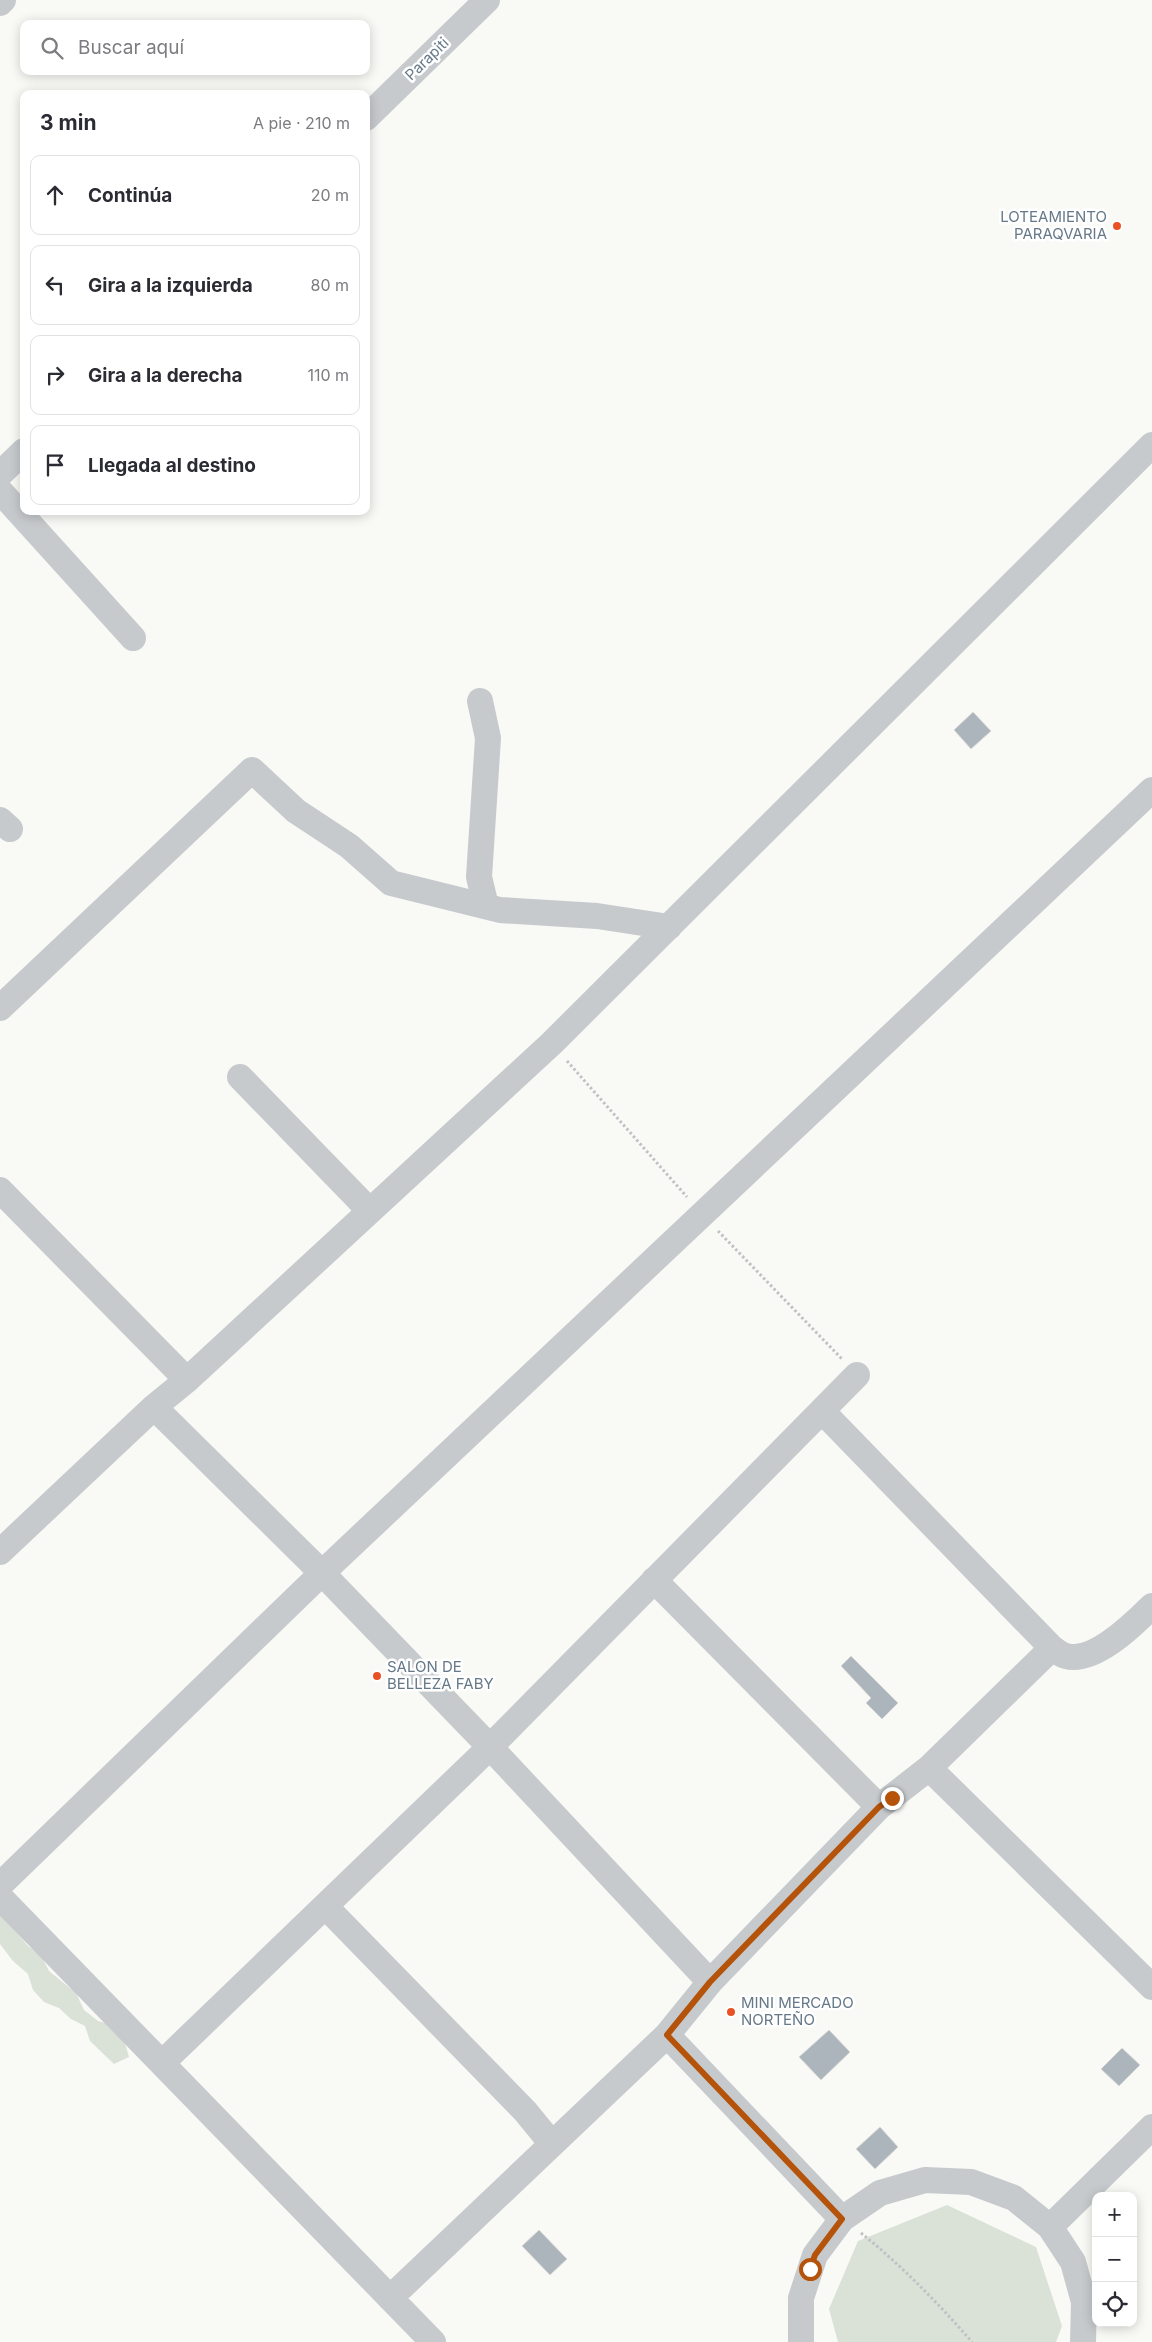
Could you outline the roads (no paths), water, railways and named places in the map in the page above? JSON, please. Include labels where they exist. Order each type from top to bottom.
[{"type":"street","points":[[0,3],[3,0]]},
{"type":"street","name":"Parapiti","points":[[370,114],[487,0]]},
{"type":"street","points":[[4,1540],[187,1380],[552,1043],[1152,445]]},
{"type":"street","points":[[0,474],[20,455]]},
{"type":"street","points":[[0,491],[20,513]]},
{"type":"street","points":[[22,515],[133,638]]},
{"type":"street","points":[[480,701],[488,738],[479,877],[486,906]]},
{"type":"street","points":[[0,1008],[252,770],[296,811],[349,846],[391,883],[500,910],[597,916],[669,927]]},
{"type":"street","points":[[0,1885],[322,1573],[1152,790]]},
{"type":"street","points":[[240,1077],[370,1211]]},
{"type":"street","points":[[0,1190],[187,1380]]},
{"type":"street","points":[[162,2063],[490,1747],[857,1375]]},
{"type":"street","points":[[154,1407],[322,1573],[490,1747],[710,1982]]},
{"type":"street","points":[[822,1411],[1052,1648],[1066,1656],[1082,1657],[1109,1643],[1128,1629],[1152,1606]]},
{"type":"street","points":[[654,1580],[879,1807]]},
{"type":"street","points":[[390,2298],[667,2035],[710,1982],[879,1807],[928,1768],[1052,1648]]},
{"type":"street","points":[[928,1768],[1152,1987]]},
{"type":"street","points":[[0,1897],[433,2342]]},
{"type":"street","points":[[325,1906],[525,2111],[552,2144]]},
{"type":"street","points":[[667,2035],[842,2219]]},
{"type":"street","points":[[1050,2227],[1152,2127]]},
{"type":"street","points":[[801,2342],[801,2298],[815,2255],[842,2219],[880,2193],[924,2180],[971,2182],[1014,2198],[1050,2227],[1073,2262],[1084,2302],[1083,2342]]},
{"type":"place","name":"LOTEAMIENTO PARAQVARIA","points":[[1117,226]]},
{"type":"place","name":"SALON DE BELLEZA FABY","points":[[377,1676]]},
{"type":"place","name":"MINI MERCADO NORTEÑO","points":[[731,2012]]}]
